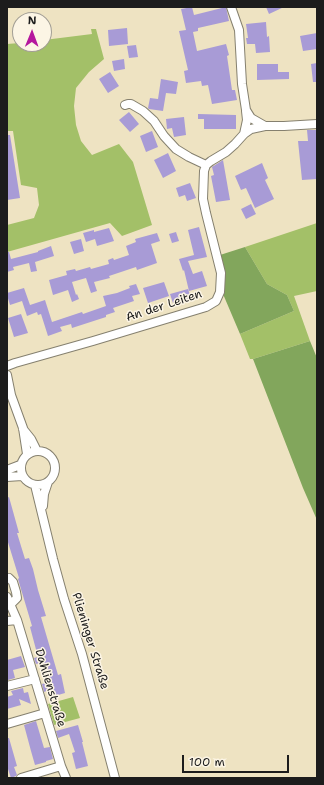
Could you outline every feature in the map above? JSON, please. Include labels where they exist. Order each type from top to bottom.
[{"type":"street","points":[[231,7],[239,30],[242,84],[246,110],[244,134]]},
{"type":"street","points":[[125,105],[131,104],[143,112],[154,121],[164,136],[176,149],[206,165],[226,152],[251,129],[265,126],[317,124]]},
{"type":"street","points":[[246,110],[251,118],[265,126]]},
{"type":"street","name":"An der Leiten","points":[[7,366],[206,307],[216,301],[220,292],[221,273],[203,199],[203,182],[206,165]]},
{"type":"street","name":"Plieninger Straße","points":[[7,375],[23,428],[26,454]]},
{"type":"street","name":"Plieninger Straße","points":[[23,428],[37,451],[51,456],[55,467],[54,474],[48,482],[44,494],[42,511]]},
{"type":"street","points":[[37,451],[26,454],[21,461],[20,470],[22,476],[29,484],[42,485],[48,482]]},
{"type":"street","points":[[7,470],[20,465]]},
{"type":"street","points":[[7,477],[22,476]]},
{"type":"street","name":"Plieninger Straße","points":[[35,485],[53,559],[82,654],[115,778]]},
{"type":"street","name":"Dahlienstraße","points":[[8,577],[13,582],[17,598],[8,601],[17,620],[61,766],[66,778]]},
{"type":"street","points":[[7,621],[17,620]]},
{"type":"street","points":[[7,686],[35,679]]},
{"type":"street","points":[[7,724],[45,713]]},
{"type":"street","points":[[22,778],[61,766]]},
{"type":"green space","points":[[91,29],[96,29],[104,59],[89,72],[76,88],[74,106],[76,125],[81,141],[92,155],[119,144],[133,162],[152,225],[122,236],[110,223],[7,252],[7,225],[34,218],[39,205],[37,188],[21,185],[13,131],[7,131],[7,44],[12,44],[12,52],[52,52],[52,39],[92,34]]},
{"type":"green space","points":[[317,223],[317,291],[294,296],[310,341],[250,359],[240,334],[294,311],[287,295],[267,284],[245,247]]},
{"type":"green space","points":[[245,247],[267,284],[287,295],[294,311],[240,334],[223,294],[225,273],[220,255]]},
{"type":"green space","points":[[310,341],[317,358],[317,520],[253,359]]},
{"type":"green space","points":[[73,697],[80,718],[54,725],[48,704]]},
{"type":"building","points":[[192,7],[194,15],[226,7],[229,21],[198,28],[198,31],[193,32],[197,51],[226,44],[229,55],[227,56],[232,90],[235,90],[237,100],[212,104],[208,85],[202,86],[201,81],[186,83],[184,71],[188,70],[179,31],[186,30],[181,9]]},
{"type":"building","points":[[266,7],[284,7],[269,14]]},
{"type":"building","points":[[266,22],[270,52],[256,53],[255,44],[247,44],[246,38],[248,38],[246,24]]},
{"type":"building","points":[[127,28],[128,44],[109,46],[108,30]]},
{"type":"building","points":[[317,33],[317,49],[303,51],[300,36]]},
{"type":"building","points":[[136,45],[138,57],[129,58],[127,46]]},
{"type":"building","points":[[124,59],[125,69],[114,71],[112,61]]},
{"type":"building","points":[[317,63],[317,82],[313,82],[311,64]]},
{"type":"building","points":[[257,64],[278,64],[278,72],[289,72],[289,79],[257,80]]},
{"type":"building","points":[[110,72],[119,86],[108,93],[99,79]]},
{"type":"building","points":[[161,79],[178,82],[176,94],[166,93],[163,111],[149,109],[150,98],[158,99]]},
{"type":"building","points":[[129,112],[139,124],[130,132],[119,120]]},
{"type":"building","points":[[198,114],[236,115],[236,129],[204,129],[204,119],[198,119]]},
{"type":"building","points":[[184,117],[186,135],[174,137],[172,128],[167,129],[166,119]]},
{"type":"building","points":[[307,130],[317,130],[317,179],[302,180],[298,141],[308,141]]},
{"type":"building","points":[[152,131],[158,147],[146,152],[140,136]]},
{"type":"building","points":[[7,135],[10,135],[20,198],[7,200]]},
{"type":"building","points":[[168,153],[176,171],[163,178],[154,160]]},
{"type":"building","points":[[223,160],[230,200],[216,202],[211,176],[214,175],[212,167]]},
{"type":"building","points":[[262,163],[268,178],[265,180],[274,199],[255,208],[246,188],[241,190],[235,176]]},
{"type":"building","points":[[190,183],[196,198],[187,201],[185,195],[179,197],[176,188]]},
{"type":"building","points":[[251,204],[256,214],[246,219],[241,209]]},
{"type":"building","points":[[199,227],[207,257],[188,261],[193,274],[202,271],[207,286],[189,291],[184,270],[183,271],[179,259],[194,255],[188,230]]},
{"type":"building","points":[[109,228],[114,241],[97,246],[95,239],[86,242],[83,233]]},
{"type":"building","points":[[176,232],[179,241],[172,243],[169,234]]},
{"type":"building","points":[[157,233],[160,241],[151,244],[157,263],[137,270],[136,267],[109,276],[110,278],[94,282],[97,291],[91,293],[86,278],[72,282],[76,295],[77,294],[79,299],[72,302],[68,290],[53,295],[49,280],[67,275],[66,271],[75,269],[76,271],[90,267],[91,269],[109,264],[108,260],[113,258],[114,260],[129,255],[126,246],[136,242],[135,239]]},
{"type":"building","points":[[81,239],[84,251],[74,254],[70,242]]},
{"type":"building","points":[[51,246],[54,256],[35,262],[37,271],[31,272],[29,263],[13,267],[14,270],[7,272],[7,252],[9,252],[11,259],[38,252]]},
{"type":"building","points":[[164,282],[169,296],[148,303],[143,288]]},
{"type":"building","points":[[136,284],[140,294],[132,296],[134,301],[113,308],[115,312],[106,315],[106,317],[72,328],[71,324],[60,327],[62,331],[48,336],[41,314],[38,315],[37,312],[27,316],[22,301],[10,305],[7,295],[7,293],[24,288],[30,305],[45,300],[52,322],[106,306],[103,296],[117,293]]},
{"type":"building","points":[[188,289],[191,298],[173,303],[170,294]]},
{"type":"building","points":[[21,314],[28,333],[14,337],[8,318]]},
{"type":"building","points":[[9,497],[19,533],[17,533],[25,559],[29,558],[33,569],[46,616],[41,617],[58,675],[61,674],[65,693],[51,697],[49,690],[44,692],[42,684],[48,682],[44,669],[42,669],[40,663],[36,664],[34,658],[38,657],[30,627],[32,626],[7,539],[7,498]]},
{"type":"building","points":[[21,656],[25,667],[13,670],[15,678],[8,680],[7,660]]},
{"type":"building","points":[[23,688],[24,693],[28,692],[31,704],[19,699],[21,705],[7,709],[7,697],[13,695],[11,691]]},
{"type":"building","points":[[36,721],[44,748],[50,747],[53,759],[35,765],[24,725]]},
{"type":"building","points":[[78,725],[88,766],[76,769],[72,753],[75,752],[69,734],[58,738],[56,731]]},
{"type":"building","points":[[7,738],[9,738],[17,766],[14,767],[17,775],[11,778],[7,769]]}]
